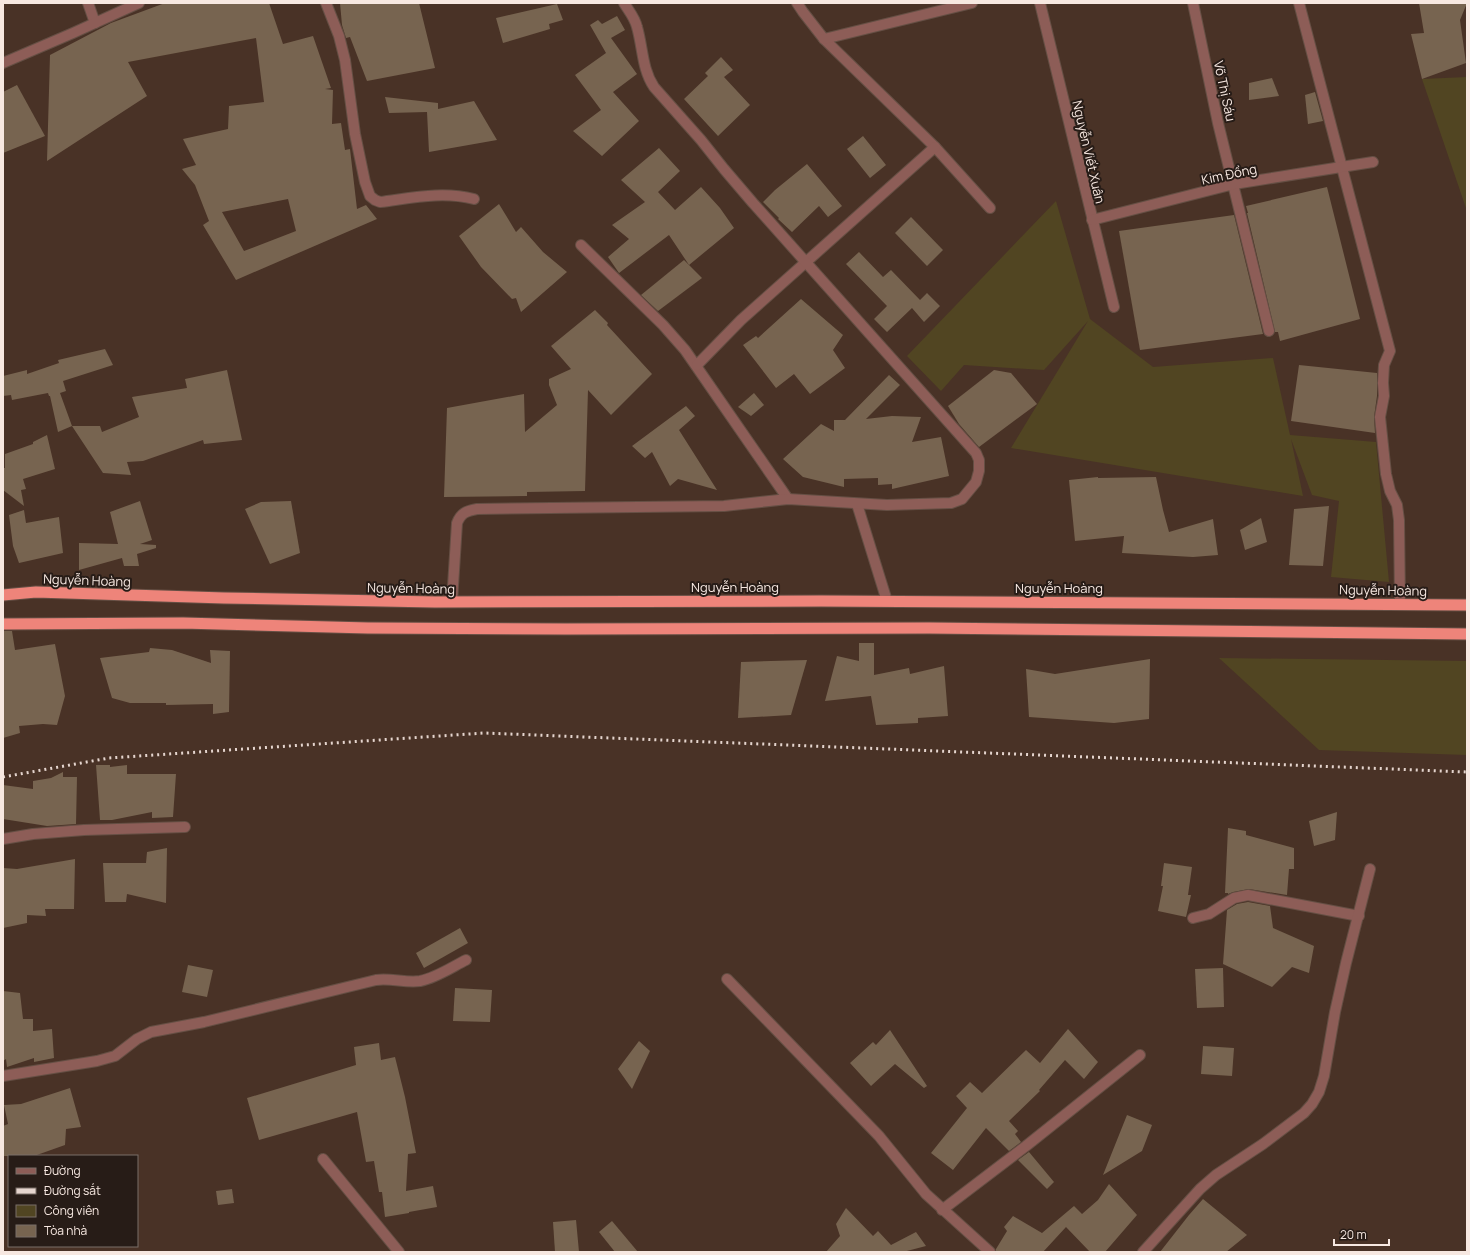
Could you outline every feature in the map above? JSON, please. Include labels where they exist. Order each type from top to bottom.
[{"type":"highway","name":"Nguyễn Hoàng","points":[[3,595],[36,592],[232,598],[452,602],[887,601],[1467,605]]},
{"type":"highway","points":[[3,624],[183,623],[368,628],[566,629],[929,628],[1467,634]]},
{"type":"street","points":[[88,3],[95,23]]},
{"type":"street","points":[[3,63],[138,3]]},
{"type":"street","points":[[326,3],[339,36],[345,60],[355,134],[365,182],[370,196],[380,202],[432,195],[449,195],[474,199]]},
{"type":"street","points":[[452,602],[457,523],[460,515],[466,511],[724,506],[788,499],[857,504],[934,504],[951,503],[962,499],[976,482],[979,471],[979,460],[968,444],[724,169],[648,79],[637,26],[624,3]]},
{"type":"street","points":[[797,3],[802,12],[824,39],[935,147],[990,208]]},
{"type":"street","points":[[824,39],[972,3]]},
{"type":"street","name":"Nguyễn Viết Xuân","points":[[1040,3],[1114,307]]},
{"type":"street","name":"Võ Thị Sáu","points":[[1193,3],[1218,123],[1269,331]]},
{"type":"street","points":[[1300,3],[1341,167],[1390,351],[1384,365],[1384,396],[1380,417],[1386,474],[1390,490],[1397,505],[1399,520],[1400,604]]},
{"type":"street","points":[[697,365],[741,320],[935,147]]},
{"type":"street","name":"Kim Đồng","points":[[1092,220],[1234,184],[1373,162]]},
{"type":"street","points":[[581,245],[663,325],[697,365],[788,499]]},
{"type":"street","points":[[857,504],[887,601]]},
{"type":"street","points":[[3,840],[33,834],[84,830],[185,827]]},
{"type":"street","points":[[1143,1252],[1200,1189],[1216,1175],[1263,1144],[1304,1113],[1312,1104],[1319,1092],[1324,1076],[1343,977],[1370,869]]},
{"type":"street","points":[[1193,918],[1212,912],[1234,898],[1248,895],[1359,916]]},
{"type":"street","points":[[3,1076],[97,1061],[115,1056],[137,1039],[151,1032],[204,1022],[376,980],[421,980],[432,977],[466,960]]},
{"type":"street","points":[[727,979],[879,1136],[926,1194],[990,1252]]},
{"type":"street","points":[[942,1210],[1026,1146],[1140,1054]]},
{"type":"street","points":[[323,1159],[399,1252]]},
{"type":"green space","points":[[1467,77],[1467,211],[1422,79]]},
{"type":"green space","points":[[1056,201],[1090,319],[1153,367],[1273,358],[1290,435],[1376,442],[1389,582],[1331,577],[1339,501],[1312,495],[1291,439],[1303,496],[1011,448],[1088,321],[1044,370],[964,365],[941,391],[907,356]]},
{"type":"green space","points":[[1219,658],[1467,661],[1467,755],[1319,750]]},
{"type":"building","points":[[165,3],[269,3],[283,44],[313,36],[331,88],[325,89],[333,90],[332,124],[341,123],[345,150],[350,149],[357,209],[366,205],[377,219],[236,280],[203,225],[209,221],[195,185],[182,169],[196,165],[183,139],[228,129],[229,106],[264,102],[256,38],[128,62],[147,96],[47,161],[50,55],[111,23]],"holes":[[[288,199],[296,231],[244,251],[222,212]]]},
{"type":"building","points":[[340,3],[419,3],[435,68],[367,81],[350,37],[346,38],[342,25]]},
{"type":"building","points":[[1419,3],[1467,3],[1460,20],[1466,63],[1422,79],[1411,34],[1424,33]]},
{"type":"building","points":[[557,4],[563,20],[549,24],[550,29],[503,43],[496,18]]},
{"type":"building","points":[[617,16],[625,30],[611,38],[637,74],[613,92],[639,121],[602,156],[573,131],[601,110],[575,75],[606,53],[590,25],[598,20],[602,24]]},
{"type":"building","points":[[721,57],[733,70],[724,77],[750,105],[718,136],[684,99],[708,76],[705,73]]},
{"type":"building","points":[[1272,78],[1279,96],[1249,100],[1249,83]]},
{"type":"building","points":[[17,85],[45,136],[3,153],[3,92]]},
{"type":"building","points":[[1315,92],[1323,121],[1308,124],[1305,95]]},
{"type":"building","points":[[385,97],[438,103],[438,109],[474,101],[497,140],[429,152],[427,112],[389,113]]},
{"type":"building","points":[[863,136],[886,165],[870,178],[847,149]]},
{"type":"building","points":[[659,148],[680,171],[658,192],[675,210],[701,187],[720,208],[734,228],[689,265],[669,235],[619,273],[608,257],[629,239],[612,225],[645,202],[621,180]]},
{"type":"building","points":[[807,164],[842,206],[828,217],[819,206],[792,232],[763,202],[775,190]]},
{"type":"building","points":[[1327,187],[1360,319],[1280,341],[1278,332],[1275,332],[1246,206]]},
{"type":"building","points":[[499,204],[516,232],[521,227],[543,252],[567,272],[521,312],[516,298],[512,299],[481,267],[459,236]]},
{"type":"building","points":[[1234,215],[1263,334],[1140,350],[1119,231]]},
{"type":"building","points":[[911,217],[943,250],[927,266],[895,233]]},
{"type":"building","points":[[859,252],[883,277],[891,270],[920,300],[927,293],[940,306],[924,322],[912,308],[887,332],[874,319],[887,306],[846,264]]},
{"type":"building","points":[[684,260],[702,278],[658,311],[641,295]]},
{"type":"building","points":[[801,299],[843,335],[833,350],[845,368],[810,394],[794,374],[776,388],[743,345],[756,336],[758,338]]},
{"type":"building","points":[[595,310],[652,374],[611,415],[588,390],[585,491],[527,492],[527,496],[444,497],[447,408],[524,394],[525,432],[557,405],[549,385],[549,379],[571,369],[551,346]]},
{"type":"building","points":[[105,349],[113,365],[63,381],[66,391],[60,393],[72,426],[58,432],[48,393],[12,400],[11,395],[3,396],[3,376],[27,370],[27,374],[59,363],[58,360]]},
{"type":"building","points":[[1299,365],[1377,373],[1377,396],[1374,417],[1375,433],[1291,421]]},
{"type":"building","points":[[227,370],[242,440],[204,444],[203,440],[143,461],[127,462],[131,475],[103,473],[72,426],[100,426],[102,432],[139,417],[132,397],[187,388],[185,379]]},
{"type":"building","points":[[994,370],[1011,373],[1037,404],[979,447],[959,424],[948,406]]},
{"type":"building","points":[[889,375],[900,385],[866,419],[892,416],[921,417],[912,442],[941,437],[949,476],[892,489],[892,484],[878,485],[878,478],[844,479],[844,487],[803,477],[783,459],[821,424],[834,431],[834,420],[845,420]]},
{"type":"building","points":[[754,393],[764,405],[751,416],[738,407]]},
{"type":"building","points":[[686,406],[695,416],[679,430],[717,490],[678,479],[670,486],[652,452],[645,458],[632,446]]},
{"type":"building","points":[[47,435],[55,469],[23,479],[26,489],[21,490],[24,506],[3,490],[3,468],[5,468],[5,454],[33,444],[33,442]]},
{"type":"building","points":[[1098,477],[1156,477],[1169,532],[1213,519],[1218,555],[1193,557],[1122,553],[1124,536],[1075,541],[1069,480]]},
{"type":"building","points":[[140,501],[152,540],[140,544],[156,545],[156,548],[137,554],[139,566],[124,566],[122,558],[79,570],[79,543],[118,544],[110,512]]},
{"type":"building","points":[[291,501],[300,553],[270,564],[245,509],[261,502]]},
{"type":"building","points":[[1329,506],[1323,566],[1289,565],[1294,509]]},
{"type":"building","points":[[24,510],[26,523],[59,517],[63,553],[19,563],[13,546],[9,515]]},
{"type":"building","points":[[1261,518],[1267,542],[1245,550],[1240,530]]},
{"type":"building","points":[[3,631],[12,631],[15,650],[55,644],[65,696],[57,725],[43,724],[19,726],[20,733],[3,738]]},
{"type":"building","points":[[859,643],[874,643],[874,675],[909,668],[910,674],[944,666],[948,716],[918,718],[918,723],[876,725],[871,696],[825,701],[837,656],[859,661]]},
{"type":"building","points":[[150,648],[172,650],[211,663],[210,650],[230,651],[229,712],[213,714],[213,704],[166,705],[166,703],[130,703],[112,698],[100,658],[149,652]]},
{"type":"building","points":[[1150,659],[1149,719],[1114,723],[1029,717],[1026,669],[1055,674]]},
{"type":"building","points":[[807,660],[791,715],[738,718],[741,662]]},
{"type":"building","points":[[96,765],[110,765],[110,767],[127,765],[127,774],[176,774],[173,817],[152,818],[152,812],[112,820],[100,820]]},
{"type":"building","points":[[63,772],[63,777],[77,777],[76,824],[47,826],[3,819],[3,785],[33,789],[33,781],[51,778]]},
{"type":"building","points":[[1337,812],[1335,840],[1314,846],[1309,821]]},
{"type":"building","points":[[1228,828],[1246,831],[1246,835],[1294,848],[1294,869],[1289,869],[1287,895],[1249,889],[1228,894],[1225,893]]},
{"type":"building","points":[[167,848],[166,903],[127,894],[126,902],[105,902],[103,863],[146,863],[147,852]]},
{"type":"building","points":[[75,859],[74,909],[45,909],[46,916],[27,915],[27,923],[3,928],[3,868],[17,869]]},
{"type":"building","points":[[1164,863],[1192,867],[1188,895],[1191,895],[1186,917],[1158,911],[1163,886],[1161,886]]},
{"type":"building","points":[[1248,902],[1270,906],[1273,928],[1314,946],[1309,973],[1292,967],[1272,987],[1223,964],[1227,910],[1237,904]]},
{"type":"building","points":[[460,928],[468,943],[424,968],[416,953]]},
{"type":"building","points":[[188,965],[213,970],[207,997],[182,992]]},
{"type":"building","points":[[1223,968],[1224,1007],[1197,1008],[1195,969]]},
{"type":"building","points":[[455,988],[492,990],[490,1022],[453,1021]]},
{"type":"building","points":[[3,991],[20,993],[23,1019],[33,1019],[33,1031],[52,1029],[54,1058],[34,1062],[34,1058],[7,1067],[6,1059],[3,1061]]},
{"type":"building","points":[[1068,1029],[1098,1062],[1084,1079],[1065,1060],[1039,1090],[1040,1091],[1009,1121],[1018,1131],[1015,1134],[1021,1142],[1009,1151],[986,1128],[953,1170],[931,1153],[967,1108],[956,1096],[970,1082],[982,1093],[1026,1050],[1040,1063]]},
{"type":"building","points":[[890,1030],[927,1086],[924,1088],[895,1064],[871,1086],[850,1063],[873,1042],[876,1045]]},
{"type":"building","points":[[639,1041],[650,1051],[632,1089],[618,1069]]},
{"type":"building","points":[[379,1043],[381,1060],[395,1057],[405,1097],[416,1153],[408,1154],[406,1191],[433,1186],[437,1207],[385,1217],[382,1192],[379,1192],[374,1161],[366,1162],[357,1112],[259,1140],[247,1098],[356,1065],[354,1047]]},
{"type":"building","points":[[1203,1046],[1234,1048],[1232,1076],[1201,1074]]},
{"type":"building","points":[[70,1088],[81,1127],[66,1129],[65,1145],[37,1155],[3,1156],[3,1126],[8,1124],[4,1105],[21,1104]]},
{"type":"building","points":[[1127,1115],[1152,1125],[1142,1151],[1103,1175]]},
{"type":"building","points":[[1029,1152],[1054,1182],[1047,1189],[1018,1160]]},
{"type":"building","points":[[1109,1184],[1137,1215],[1105,1252],[1090,1252],[1066,1227],[1043,1252],[996,1252],[996,1249],[1007,1231],[1004,1227],[1013,1216],[1042,1233],[1074,1206],[1082,1214],[1098,1200]]},
{"type":"building","points":[[232,1189],[234,1203],[218,1205],[216,1191]]},
{"type":"building","points":[[1203,1199],[1247,1235],[1226,1252],[1160,1252],[1189,1215]]},
{"type":"building","points":[[846,1208],[873,1236],[878,1231],[891,1245],[916,1232],[926,1246],[903,1252],[826,1252],[840,1236],[836,1224]]},
{"type":"building","points":[[576,1220],[579,1252],[555,1252],[553,1222]]},
{"type":"building","points":[[612,1221],[638,1252],[615,1252],[599,1232]]},
{"type":"railway","points":[[3,777],[109,758],[484,733],[1467,772]]}]
